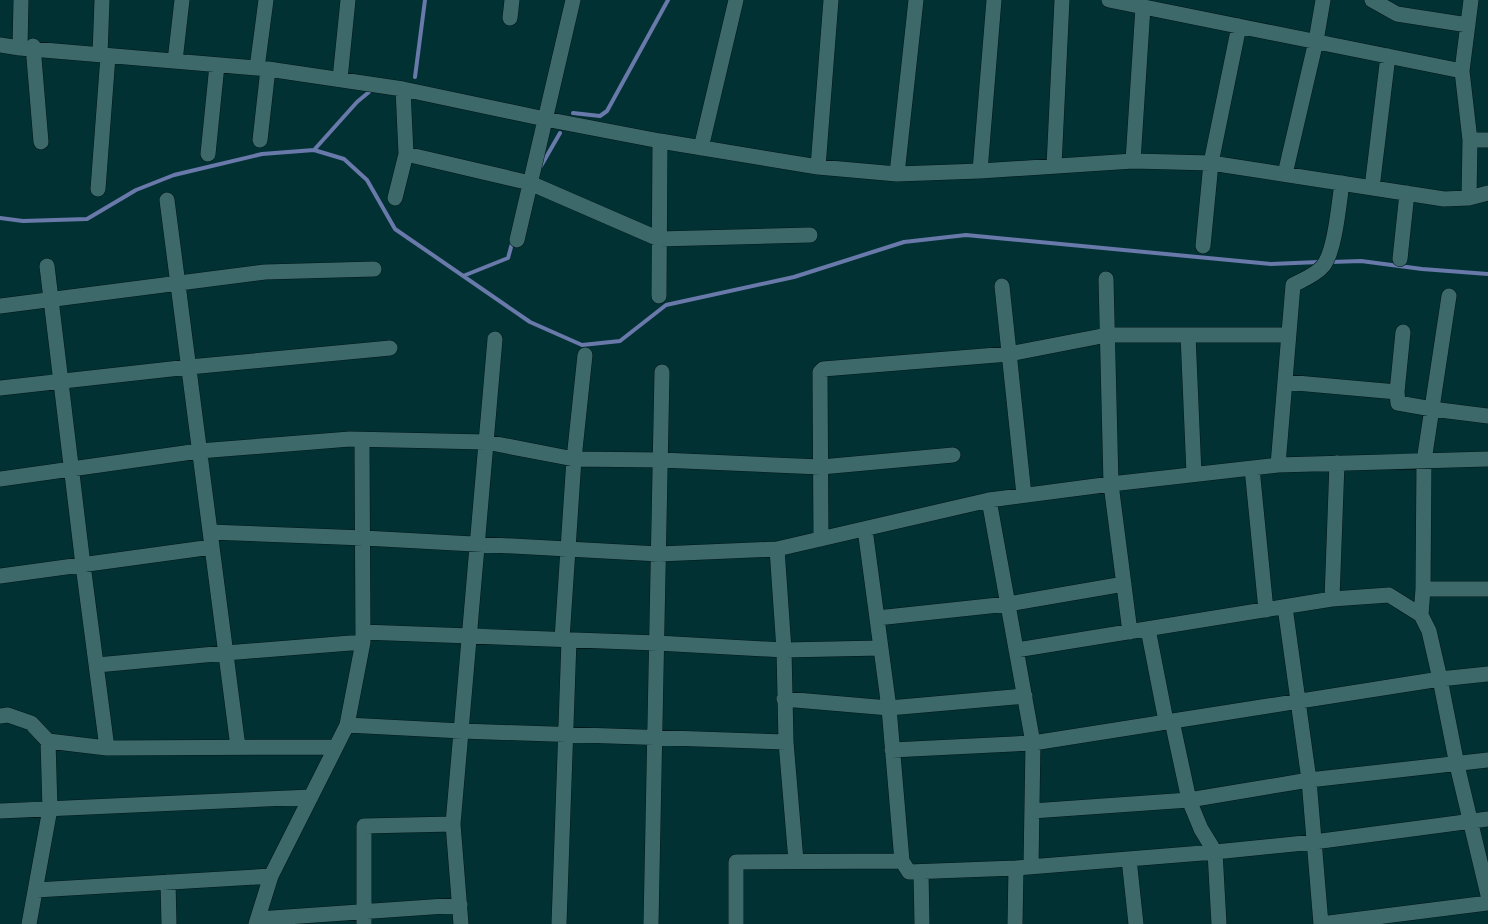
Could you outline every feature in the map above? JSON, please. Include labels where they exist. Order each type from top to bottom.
[{"type":"street","points":[[21,0],[41,142]]},
{"type":"street","points":[[98,189],[104,55],[102,0]]},
{"type":"street","points":[[175,61],[182,0]]},
{"type":"street","points":[[260,140],[266,0]]},
{"type":"street","points":[[340,79],[348,0]]},
{"type":"street","points":[[510,18],[512,0]]},
{"type":"street","points":[[517,240],[573,0]]},
{"type":"street","points":[[701,148],[736,0]]},
{"type":"street","points":[[818,168],[831,0]]},
{"type":"street","points":[[898,174],[916,0]]},
{"type":"street","points":[[980,171],[994,0]]},
{"type":"street","points":[[1054,166],[1062,0]]},
{"type":"street","points":[[1109,0],[1143,7],[1167,6],[1239,26],[1462,71]]},
{"type":"street","points":[[1285,174],[1316,41],[1323,0]]},
{"type":"street","points":[[1372,0],[1397,14],[1468,25]]},
{"type":"street","points":[[1469,198],[1470,140],[1462,71],[1471,0]]},
{"type":"street","points":[[1133,161],[1143,7]]},
{"type":"street","points":[[1203,246],[1211,163],[1239,26]]},
{"type":"street","points":[[0,45],[262,68],[340,79],[404,89],[545,120],[818,168],[898,174],[980,171],[1133,161],[1211,163],[1444,199],[1469,198],[1488,193]]},
{"type":"street","points":[[1372,188],[1388,56]]},
{"type":"street","points":[[208,154],[217,64]]},
{"type":"street","points":[[395,198],[406,154],[404,89]]},
{"type":"street","points":[[1470,140],[1488,140]]},
{"type":"street","points":[[659,296],[660,141]]},
{"type":"street","points":[[406,154],[530,183],[659,239],[810,235]]},
{"type":"street","points":[[1278,465],[1293,285],[1313,274],[1326,260],[1342,183]]},
{"type":"street","points":[[1400,259],[1407,193]]},
{"type":"street","points":[[167,200],[238,747]]},
{"type":"street","points":[[48,266],[107,748]]},
{"type":"street","points":[[0,306],[265,272],[374,269]]},
{"type":"street","points":[[1106,279],[1111,484],[1130,632]]},
{"type":"street","points":[[1002,286],[1024,495]]},
{"type":"street","points":[[1449,296],[1424,461],[1422,615],[1440,679],[1457,765],[1488,895]]},
{"type":"street","points":[[1403,332],[1397,392],[1398,402],[1432,409],[1488,416]]},
{"type":"street","points":[[821,539],[821,370],[1009,354],[1108,335],[1289,336]]},
{"type":"street","points":[[1188,335],[1194,474]]},
{"type":"street","points":[[461,924],[454,824],[495,339]]},
{"type":"street","points":[[0,388],[189,367],[390,348]]},
{"type":"street","points":[[559,924],[566,734],[568,549],[574,459],[585,356]]},
{"type":"street","points":[[651,924],[662,372]]},
{"type":"street","points":[[1285,382],[1397,392]]},
{"type":"street","points":[[0,479],[200,450],[350,439],[486,442],[574,459],[661,460],[821,467],[953,455]]},
{"type":"street","points":[[362,440],[364,538],[363,637],[347,725],[271,876],[257,922],[364,918],[460,905]]},
{"type":"street","points":[[0,576],[83,564],[211,540],[364,538],[659,554],[777,549],[989,500],[1024,495],[1278,465],[1488,459]]},
{"type":"street","points":[[1332,599],[1337,463]]},
{"type":"street","points":[[1252,468],[1266,610]]},
{"type":"street","points":[[989,500],[1033,743],[1032,811],[1015,924]]},
{"type":"street","points":[[865,529],[889,708],[902,861],[909,872],[1023,867],[1215,852],[1314,842],[1488,819]]},
{"type":"street","points":[[777,549],[784,650],[786,742],[796,861]]},
{"type":"street","points":[[877,618],[1008,604],[1124,584]]},
{"type":"street","points":[[1423,589],[1488,589]]},
{"type":"street","points":[[1016,650],[1332,599],[1389,595],[1422,615]]},
{"type":"street","points":[[1285,607],[1310,780],[1321,924],[1488,903]]},
{"type":"street","points":[[1148,629],[1189,800],[1201,829],[1215,852],[1219,924]]},
{"type":"street","points":[[97,665],[226,653],[363,637],[470,636],[784,650],[881,648]]},
{"type":"street","points":[[892,750],[1033,743],[1440,679],[1488,674]]},
{"type":"street","points":[[784,699],[889,708],[1025,696]]},
{"type":"street","points":[[0,716],[8,715],[31,723],[48,741],[107,748],[336,747]]},
{"type":"street","points":[[347,725],[462,731],[786,742]]},
{"type":"street","points":[[29,924],[50,809],[48,741]]},
{"type":"street","points":[[1032,811],[1189,800],[1310,780],[1457,765],[1488,760]]},
{"type":"street","points":[[0,811],[311,797]]},
{"type":"street","points":[[364,918],[364,826],[454,824]]},
{"type":"street","points":[[1130,859],[1136,924]]},
{"type":"street","points":[[736,924],[736,862],[902,861]]},
{"type":"street","points":[[921,872],[922,924]]},
{"type":"street","points":[[36,890],[271,876]]},
{"type":"street","points":[[168,882],[169,924]]},
{"type":"waterway","points":[[415,77],[425,0]]},
{"type":"waterway","points":[[573,113],[600,116],[607,111],[668,0]]},
{"type":"waterway","points":[[314,150],[357,102],[369,92]]},
{"type":"waterway","points":[[541,166],[560,133]]},
{"type":"waterway","points":[[0,218],[23,221],[87,219],[136,190],[174,175],[262,154],[314,150],[344,159],[367,180],[395,229],[530,322],[582,345],[620,341],[666,305],[794,277],[904,242],[966,235],[1271,264],[1319,262]]},
{"type":"waterway","points":[[463,276],[508,258],[513,240]]},
{"type":"waterway","points":[[1331,262],[1361,261],[1422,269],[1488,274]]}]
